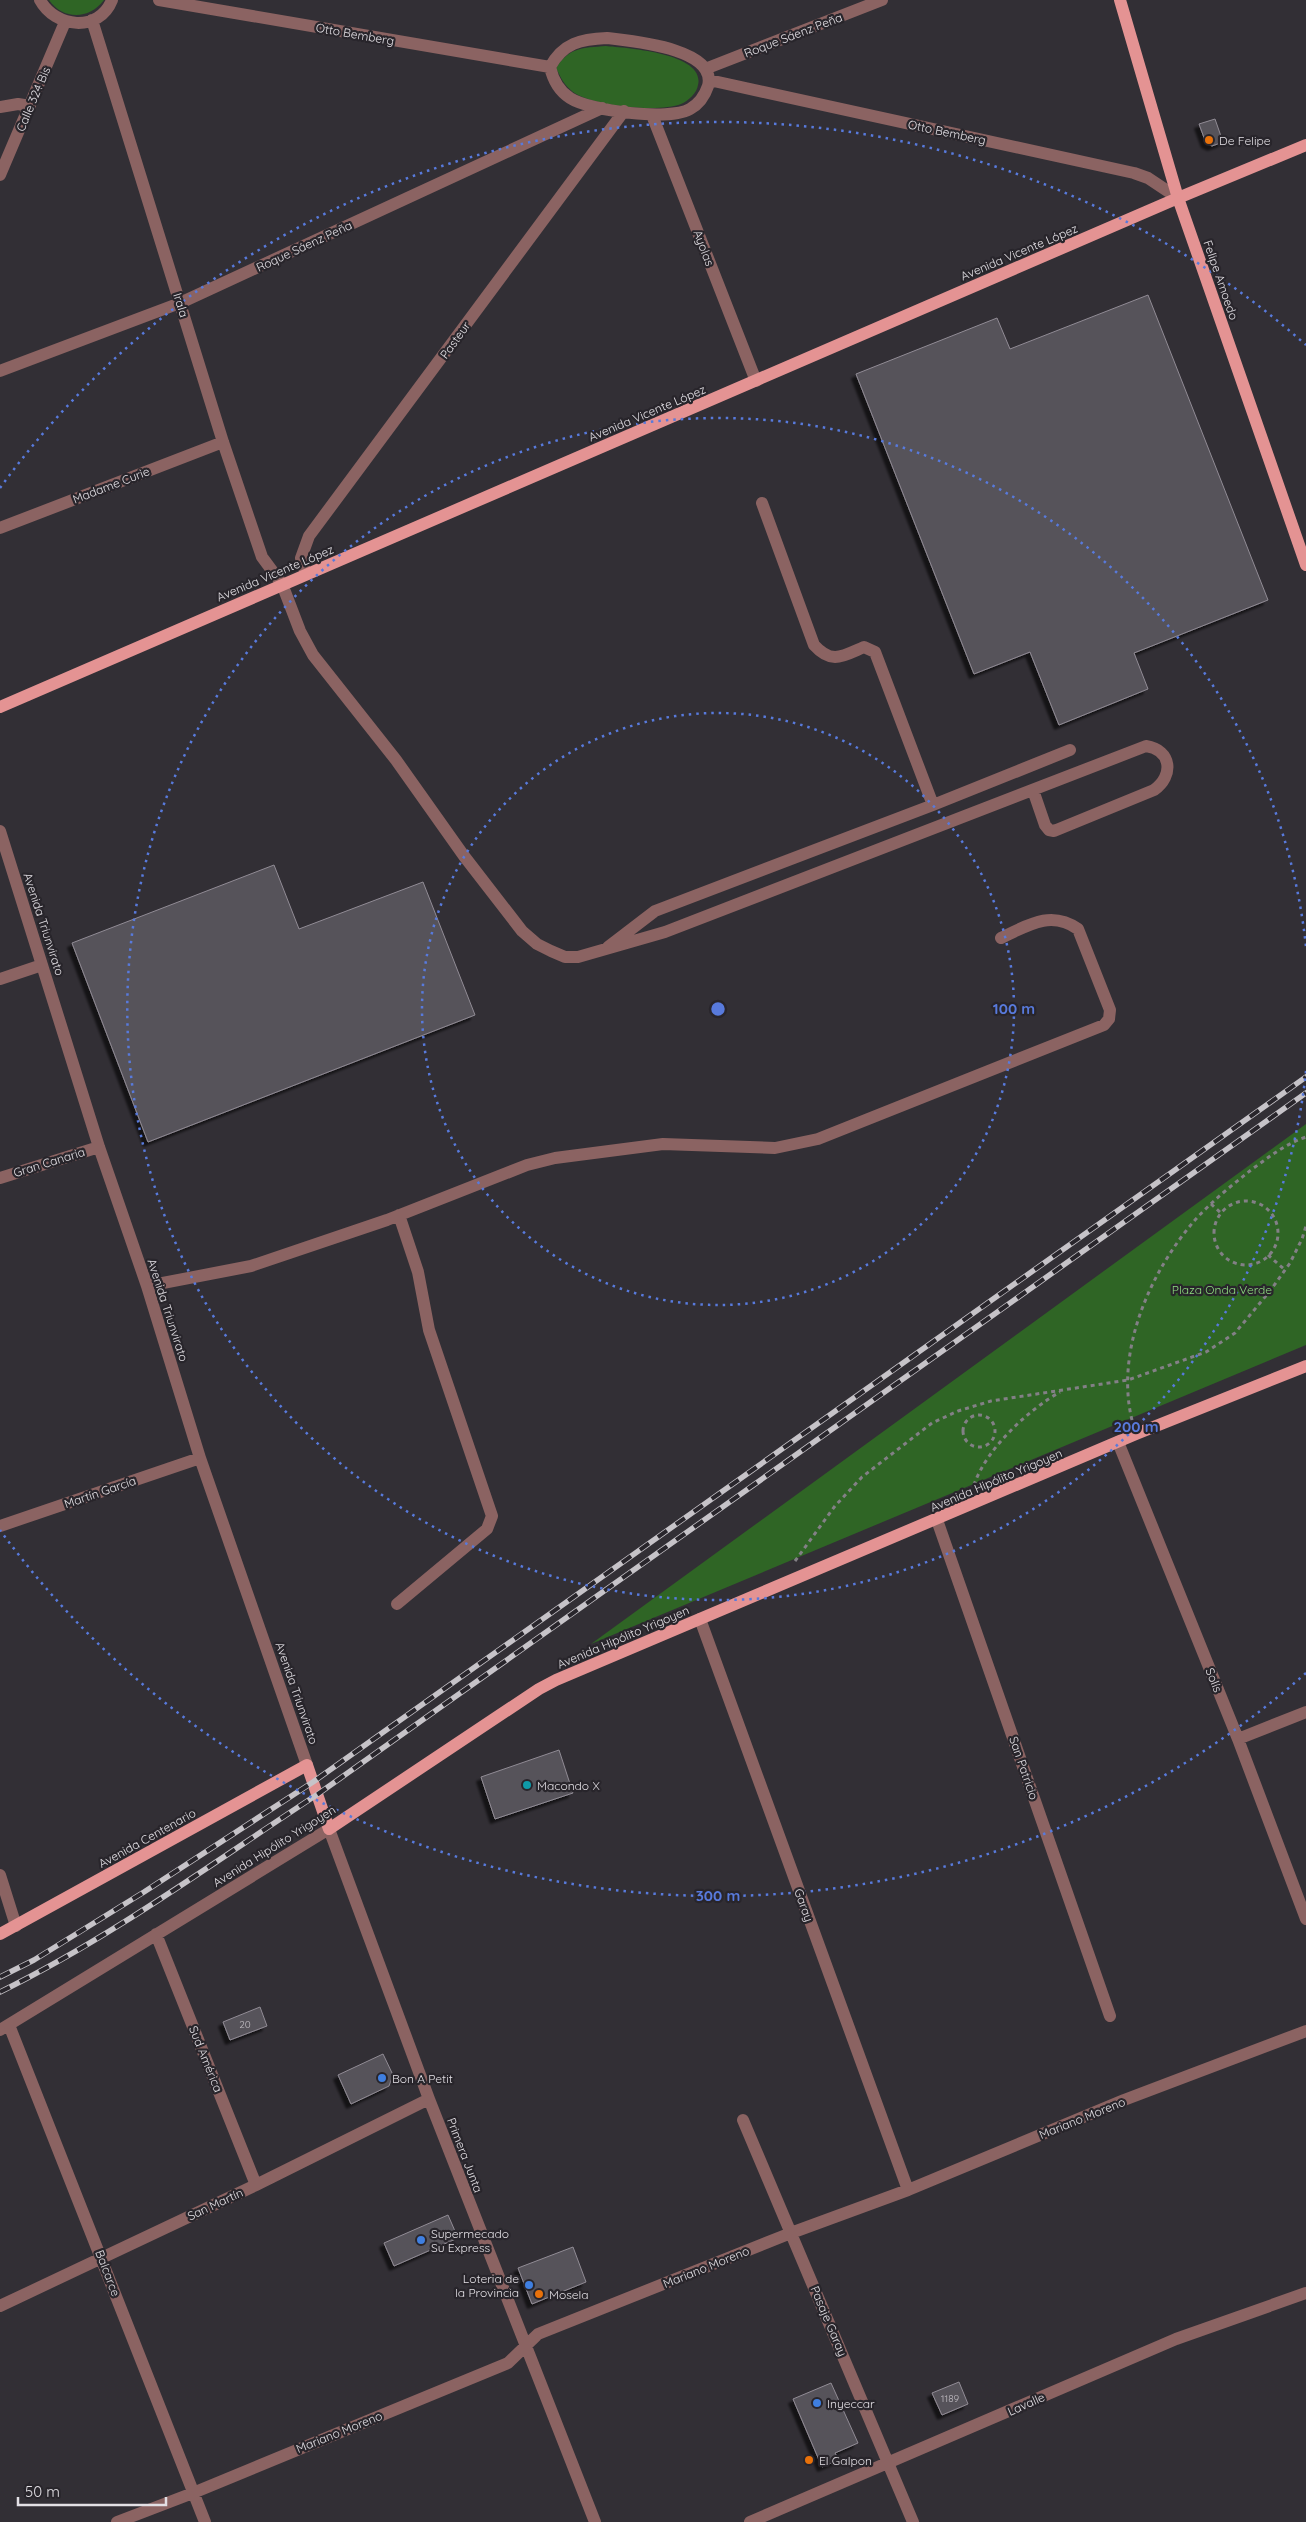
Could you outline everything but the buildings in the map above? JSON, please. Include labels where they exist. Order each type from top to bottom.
[{"type":"main road","name":"Felipe Amoedo","points":[[1120,0],[1178,198],[1306,565]]},
{"type":"main road","name":"Avenida Vicente López","points":[[0,707],[1178,198],[1306,145]]},
{"type":"main road","name":"Avenida Hipólito Yrigoyen","points":[[329,1829],[539,1689],[1136,1434],[1306,1366]]},
{"type":"main road","name":"Avenida Triunvirato","points":[[307,1765],[318,1794]]},
{"type":"main road","name":"Avenida Centenario","points":[[0,1934],[307,1765]]},
{"type":"main road","name":"Primera Junta","points":[[318,1794],[329,1829]]},
{"type":"street","points":[[40,0],[44,8],[54,17],[65,22],[79,24],[92,20],[102,14],[112,0]]},
{"type":"street","name":"Otto Bemberg","points":[[159,0],[550,67]]},
{"type":"street","name":"Roque Sáenz Peña","points":[[707,75],[882,0]]},
{"type":"street","name":"Irala","points":[[92,20],[223,442],[262,557],[282,584],[300,631],[314,655],[396,760],[464,856],[522,931],[537,944],[565,957],[578,958],[600,953],[665,932],[1146,746],[1159,750],[1166,759],[1168,770],[1166,779],[1154,790],[1054,831],[1049,830],[1045,825],[1033,790]]},
{"type":"street","name":"Calle 324 Bis","points":[[0,175],[65,22]]},
{"type":"street","points":[[607,38],[663,46],[694,59],[707,75],[706,93],[690,109],[678,114],[652,115],[602,108],[570,98],[552,78],[550,67],[562,50],[576,41],[607,38]]},
{"type":"street","name":"Otto Bemberg","points":[[707,75],[1134,173],[1148,178],[1178,198]]},
{"type":"street","points":[[0,107],[18,104],[30,106]]},
{"type":"street","name":"Roque Sáenz Peña","points":[[0,371],[180,303],[602,108]]},
{"type":"street","name":"Pasteur","points":[[306,574],[301,558],[310,536],[624,111]]},
{"type":"street","name":"Ayolas","points":[[652,115],[756,381]]},
{"type":"street","name":"Madame Curie","points":[[0,528],[223,442]]},
{"type":"street","points":[[762,503],[814,645],[821,653],[832,658],[840,657],[864,647],[875,652],[934,805]]},
{"type":"street","points":[[600,953],[655,911],[934,805],[1070,750]]},
{"type":"street","name":"Avenida Triunvirato","points":[[0,831],[99,1147],[147,1286],[200,1458],[307,1765]]},
{"type":"street","points":[[147,1286],[251,1266],[399,1215],[527,1165],[576,1154],[663,1144],[751,1149],[796,1145],[818,1139],[1104,1025],[1109,1019],[1110,1010],[1078,929],[1056,920],[1046,919],[1001,938]]},
{"type":"street","points":[[0,979],[42,965]]},
{"type":"street","name":"Gran Canaria","points":[[0,1178],[99,1147]]},
{"type":"street","points":[[397,1604],[487,1529],[492,1516],[429,1330],[418,1272],[399,1215]]},
{"type":"street","name":"Solís","points":[[1118,1442],[1238,1739],[1306,1919]]},
{"type":"street","name":"Martín García","points":[[0,1526],[200,1458]]},
{"type":"street","name":"San Patricio","points":[[937,1520],[1110,2016]]},
{"type":"street","name":"Garay","points":[[700,1620],[908,2190]]},
{"type":"street","points":[[1238,1739],[1306,1712]]},
{"type":"street","name":"Avenida Hipólito Yrigoyen","points":[[5,2028],[329,1829]]},
{"type":"street","name":"Primera Junta","points":[[329,1829],[429,2099],[595,2522]]},
{"type":"street","points":[[0,1875],[16,1926]]},
{"type":"street","name":"Sud América","points":[[156,1934],[256,2185]]},
{"type":"street","name":"Balcarce","points":[[5,2028],[102,2258],[205,2522]]},
{"type":"street","name":"Mariano Moreno","points":[[117,2522],[193,2493],[508,2363],[538,2334],[791,2233],[908,2190],[1124,2100],[1306,2031]]},
{"type":"street","name":"San Martín","points":[[0,2306],[256,2185],[429,2099]]},
{"type":"street","name":"Pasaje Garay","points":[[743,2120],[890,2463],[913,2522]]},
{"type":"street","name":"Lavalle","points":[[750,2522],[1168,2342],[1306,2293]]},
{"type":"path","points":[[1136,1434],[1130,1412],[1129,1356],[1150,1290],[1168,1255],[1195,1220],[1236,1181],[1276,1151],[1306,1137]]},
{"type":"path","points":[[1246,1200],[1267,1208],[1274,1217],[1278,1228],[1277,1239],[1268,1255],[1258,1262],[1248,1265],[1238,1264],[1221,1254],[1214,1235],[1214,1225],[1221,1213],[1236,1202],[1246,1200]]},
{"type":"path","points":[[1212,1204],[1221,1213]]},
{"type":"path","points":[[780,1585],[836,1506],[862,1477],[932,1423],[970,1408],[1021,1396],[1128,1380],[1206,1352],[1235,1333],[1285,1270],[1302,1239],[1306,1226]]},
{"type":"path","points":[[1268,1255],[1285,1270]]},
{"type":"path","points":[[967,1507],[976,1478],[994,1452],[1017,1424],[1046,1400],[1062,1390]]},
{"type":"path","points":[[970,1408],[973,1416]]},
{"type":"path","points":[[973,1416],[988,1417],[994,1425],[994,1436],[988,1444],[978,1447],[968,1442],[965,1438],[964,1428],[968,1419],[973,1416]]},
{"type":"path","points":[[988,1444],[994,1452]]},
{"type":"green space","points":[[49,0],[104,0],[91,11],[76,15],[61,11]]},
{"type":"green space","points":[[606,46],[630,48],[678,59],[690,66],[697,74],[698,85],[696,91],[681,104],[658,108],[626,107],[610,104],[582,97],[573,92],[565,84],[556,68],[561,61],[572,52],[583,48]]},
{"type":"green space","name":"Plaza Onda Verde","points":[[1306,1124],[1306,1345],[591,1644]]},
{"type":"railway","points":[[0,1977],[34,1960],[144,1892],[313,1782],[1306,1077]]},
{"type":"railway","points":[[0,1992],[42,1970],[122,1923],[318,1794],[1306,1093]]},
{"type":"place","name":"De Felipe","points":[[1209,140]]},
{"type":"place","name":"Macondo X","points":[[527,1785]]},
{"type":"place","name":"Bon A Petit","points":[[382,2078]]},
{"type":"place","name":"Supermecado Su Express","points":[[421,2240]]},
{"type":"place","name":"Loteria de la Provincia","points":[[529,2285]]},
{"type":"place","name":"Mosela","points":[[539,2294]]},
{"type":"place","name":"Inyeccar","points":[[817,2403]]},
{"type":"place","name":"El Galpon","points":[[809,2460]]}]
